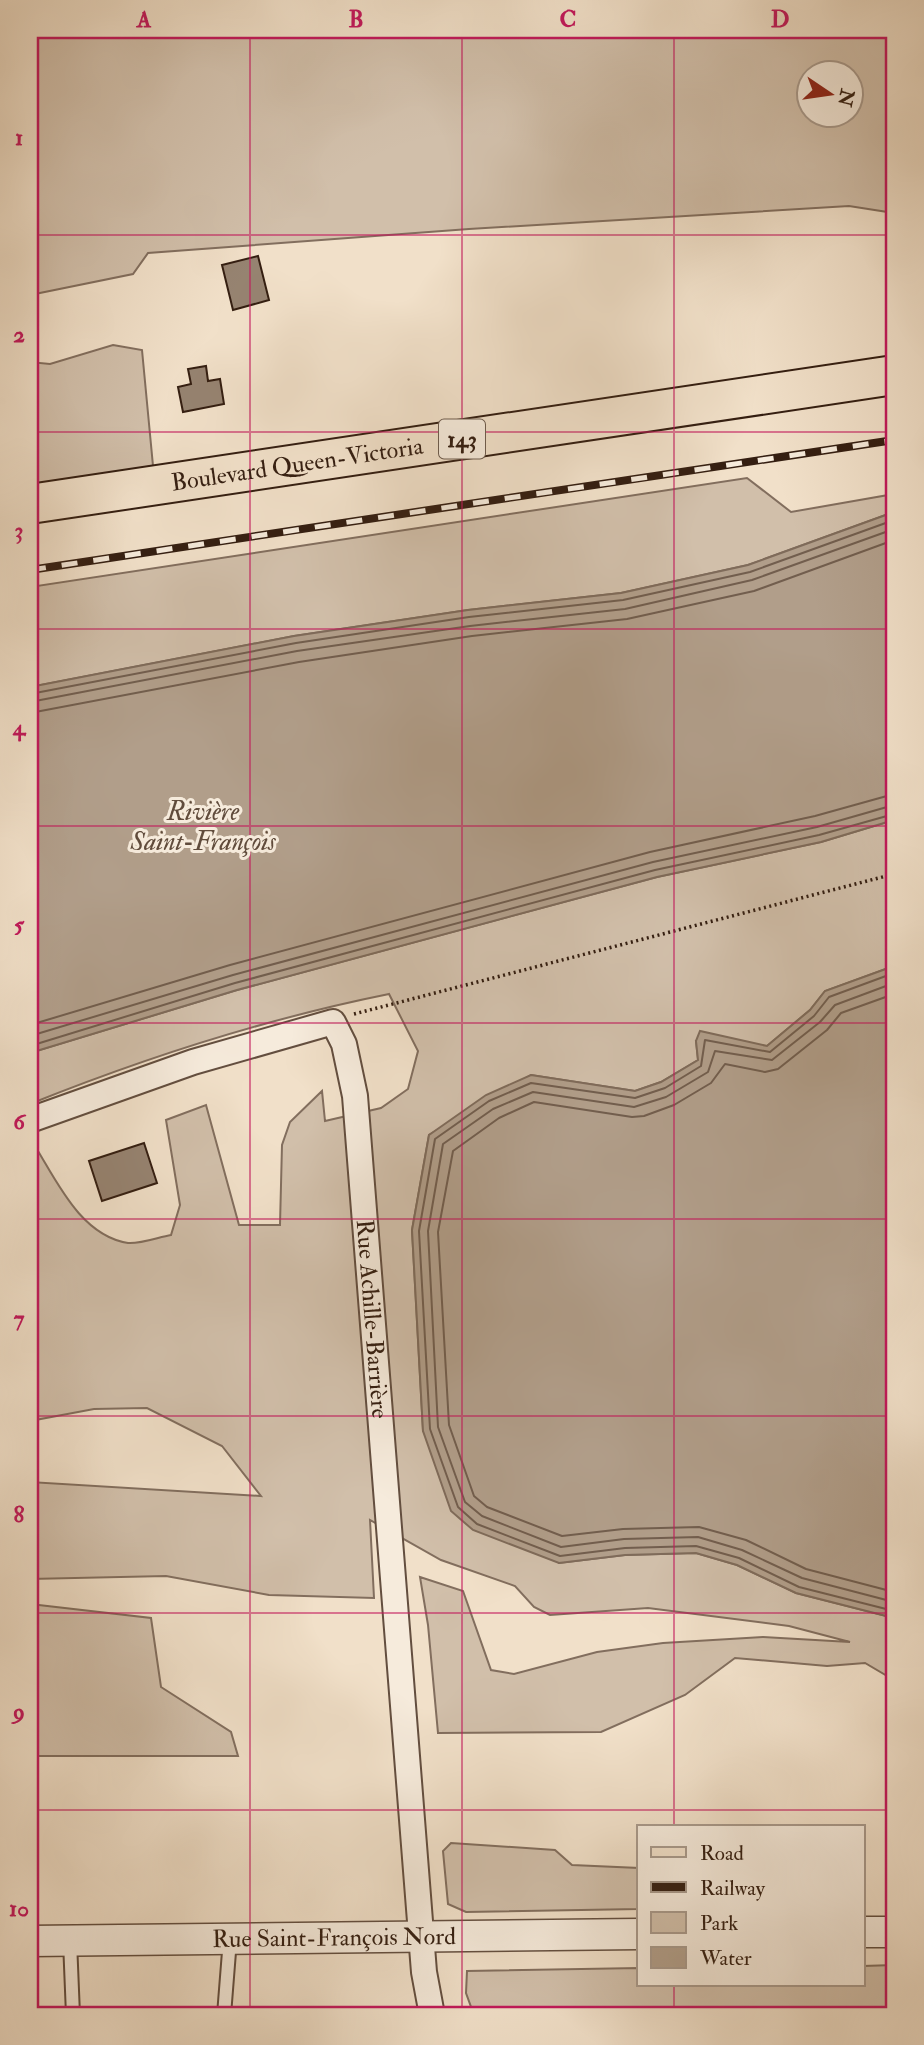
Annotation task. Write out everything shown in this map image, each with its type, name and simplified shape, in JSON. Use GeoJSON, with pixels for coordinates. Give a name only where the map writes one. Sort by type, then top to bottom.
{"type":"FeatureCollection","features":[{"type":"Feature","properties":{"kind":"main road","name":"Boulevard Queen-Victoria"},"geometry":{"type":"LineString","coordinates":[[30,504],[894,375]]}},
{"type":"Feature","properties":{"kind":"street"},"geometry":{"type":"LineString","coordinates":[[30,1120],[193,1062],[333,1023]]}},
{"type":"Feature","properties":{"kind":"street","name":"Rue Achille-Barrière"},"geometry":{"type":"LineString","coordinates":[[333,1023],[344,1044],[355,1096],[422,1936],[432,2015]]}},
{"type":"Feature","properties":{"kind":"street"},"geometry":{"type":"LineString","coordinates":[[864,1932],[894,1932]]}},
{"type":"Feature","properties":{"kind":"street","name":"Rue Saint-François Nord"},"geometry":{"type":"LineString","coordinates":[[30,1941],[637,1934]]}},
{"type":"Feature","properties":{"kind":"lane"},"geometry":{"type":"LineString","coordinates":[[224,2015],[230,1938]]}},
{"type":"Feature","properties":{"kind":"lane"},"geometry":{"type":"LineString","coordinates":[[70,1940],[73,2015]]}},
{"type":"Feature","properties":{"kind":"path"},"geometry":{"type":"LineString","coordinates":[[333,1023],[368,1009],[894,874]]}},
{"type":"Feature","properties":{"kind":"green space"},"geometry":{"type":"Polygon","coordinates":[[[30,30],[894,30],[894,213],[849,206],[469,229],[148,253],[133,274],[30,295],[30,30]]]}},
{"type":"Feature","properties":{"kind":"green space"},"geometry":{"type":"Polygon","coordinates":[[[113,345],[142,350],[153,466],[30,486],[30,362],[50,364],[113,345]]]}},
{"type":"Feature","properties":{"kind":"green space"},"geometry":{"type":"Polygon","coordinates":[[[747,478],[791,512],[894,494],[894,512],[748,565],[621,593],[468,610],[294,636],[30,687],[30,587],[747,478]]]}},
{"type":"Feature","properties":{"kind":"green space"},"geometry":{"type":"Polygon","coordinates":[[[894,820],[894,966],[825,991],[810,1010],[767,1046],[696,1041],[698,1060],[661,1082],[635,1091],[531,1075],[429,1135],[412,1230],[423,1431],[559,1563],[625,1555],[696,1553],[737,1565],[796,1593],[894,1618],[894,1680],[865,1663],[827,1666],[735,1658],[685,1695],[601,1732],[438,1733],[428,1625],[420,1577],[463,1591],[491,1670],[514,1674],[597,1652],[663,1643],[763,1637],[850,1642],[789,1626],[648,1608],[550,1615],[534,1607],[515,1586],[441,1560],[370,1520],[374,1598],[269,1595],[166,1576],[30,1579],[30,1482],[261,1496],[222,1446],[147,1408],[94,1409],[30,1421],[30,1154],[38,1151],[74,1208],[98,1231],[128,1243],[171,1235],[180,1205],[166,1120],[206,1105],[239,1225],[280,1225],[282,1145],[290,1122],[322,1091],[325,1121],[381,1108],[408,1089],[418,1051],[389,994],[252,1027],[118,1070],[30,1104],[30,1053],[237,990],[657,877],[821,842],[894,820]]]}},
{"type":"Feature","properties":{"kind":"green space"},"geometry":{"type":"Polygon","coordinates":[[[30,1604],[151,1618],[161,1687],[231,1732],[238,1756],[30,1756],[30,1604]]]}},
{"type":"Feature","properties":{"kind":"green space"},"geometry":{"type":"Polygon","coordinates":[[[451,1843],[555,1850],[572,1865],[637,1868],[637,1909],[466,1912],[448,1904],[443,1851],[451,1843]]]}},
{"type":"Feature","properties":{"kind":"green space"},"geometry":{"type":"Polygon","coordinates":[[[894,1965],[894,2015],[474,2015],[466,1993],[467,1971],[637,1968],[637,1986],[864,1986],[864,1966],[894,1965]]]}},
{"type":"Feature","properties":{"kind":"water","name":"Rivière Saint-François"},"geometry":{"type":"Polygon","coordinates":[[[894,512],[894,820],[821,842],[657,877],[237,990],[30,1053],[30,687],[294,636],[468,610],[621,593],[748,565],[894,512]]]}},
{"type":"Feature","properties":{"kind":"water"},"geometry":{"type":"Polygon","coordinates":[[[894,966],[894,1618],[796,1593],[737,1565],[696,1553],[625,1555],[559,1563],[473,1530],[451,1511],[423,1431],[412,1230],[429,1135],[486,1095],[531,1075],[635,1091],[661,1082],[698,1060],[696,1041],[700,1031],[767,1046],[810,1010],[825,991],[894,966]]]}},
{"type":"Feature","properties":{"kind":"building"},"geometry":{"type":"Polygon","coordinates":[[[258,256],[269,300],[233,310],[222,265],[258,256]]]}},
{"type":"Feature","properties":{"kind":"building"},"geometry":{"type":"Polygon","coordinates":[[[206,366],[208,381],[220,379],[224,404],[183,412],[178,387],[191,384],[188,369],[206,366]]]}},
{"type":"Feature","properties":{"kind":"building"},"geometry":{"type":"Polygon","coordinates":[[[144,1143],[157,1183],[102,1201],[89,1161],[144,1143]]]}},
{"type":"Feature","properties":{"kind":"railway"},"geometry":{"type":"LineString","coordinates":[[30,570],[894,440]]}}]}
